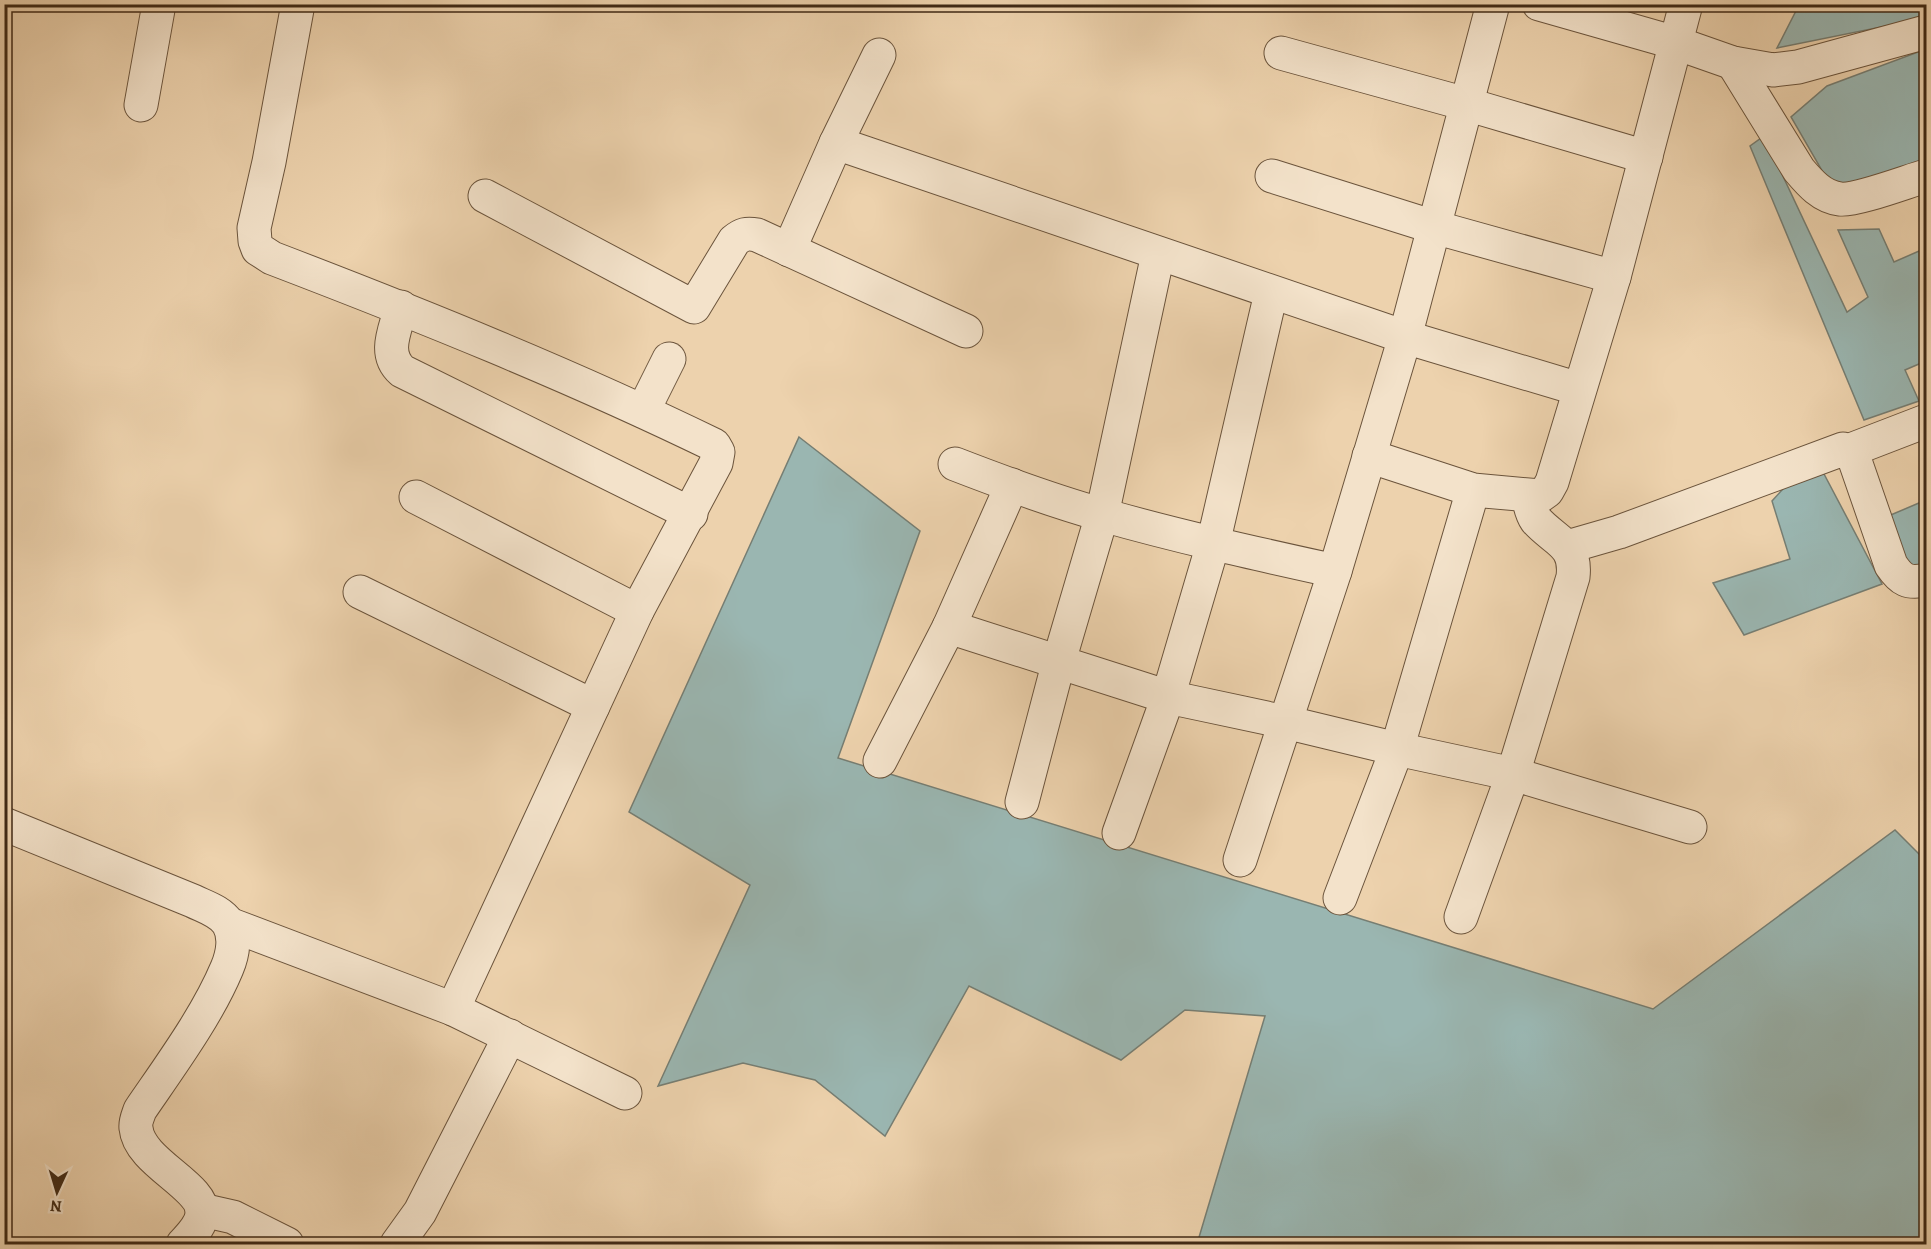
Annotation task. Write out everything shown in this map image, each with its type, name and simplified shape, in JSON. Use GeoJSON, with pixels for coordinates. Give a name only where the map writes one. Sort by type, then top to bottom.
{"type":"FeatureCollection","features":[{"type":"Feature","properties":{"kind":"street"},"geometry":{"type":"LineString","coordinates":[[141,105],[159,4]]}},
{"type":"Feature","properties":{"kind":"street"},"geometry":{"type":"LineString","coordinates":[[298,4],[269,162],[254,228],[258,249],[272,258],[401,307],[643,411],[714,445],[718,452],[716,463],[691,514],[637,611],[453,1009]]}},
{"type":"Feature","properties":{"kind":"street"},"geometry":{"type":"LineString","coordinates":[[1240,860],[1335,571],[1405,337],[1493,4]]}},
{"type":"Feature","properties":{"kind":"street"},"geometry":{"type":"LineString","coordinates":[[1539,4],[1676,43],[1733,63],[1773,70],[1798,67],[1926,32]]}},
{"type":"Feature","properties":{"kind":"street"},"geometry":{"type":"LineString","coordinates":[[1369,456],[1473,490],[1528,497],[1540,496],[1547,491],[1552,482],[1614,278],[1686,4]]}},
{"type":"Feature","properties":{"kind":"street"},"geometry":{"type":"LineString","coordinates":[[1281,53],[1646,157]]}},
{"type":"Feature","properties":{"kind":"street"},"geometry":{"type":"LineString","coordinates":[[789,249],[836,143],[879,55]]}},
{"type":"Feature","properties":{"kind":"street"},"geometry":{"type":"LineString","coordinates":[[1733,63],[1799,170],[1811,184],[1827,195],[1841,199],[1854,197],[1926,176]]}},
{"type":"Feature","properties":{"kind":"street"},"geometry":{"type":"LineString","coordinates":[[836,143],[1271,293],[1405,337],[1579,389]]}},
{"type":"Feature","properties":{"kind":"street"},"geometry":{"type":"LineString","coordinates":[[1272,176],[1434,227],[1614,278]]}},
{"type":"Feature","properties":{"kind":"street"},"geometry":{"type":"LineString","coordinates":[[485,196],[694,307],[734,241],[741,235],[757,235],[966,331]]}},
{"type":"Feature","properties":{"kind":"street"},"geometry":{"type":"LineString","coordinates":[[1022,802],[1059,660],[1102,515],[1158,254]]}},
{"type":"Feature","properties":{"kind":"street"},"geometry":{"type":"LineString","coordinates":[[1119,833],[1168,697],[1213,544],[1271,293]]}},
{"type":"Feature","properties":{"kind":"street"},"geometry":{"type":"LineString","coordinates":[[401,307],[391,356],[402,371],[691,514]]}},
{"type":"Feature","properties":{"kind":"street"},"geometry":{"type":"LineString","coordinates":[[643,411],[669,359]]}},
{"type":"Feature","properties":{"kind":"street"},"geometry":{"type":"LineString","coordinates":[[1567,547],[1619,532],[1926,421]]}},
{"type":"Feature","properties":{"kind":"street"},"geometry":{"type":"LineString","coordinates":[[1848,451],[1854,458],[1898,576],[1918,582],[1926,579]]}},
{"type":"Feature","properties":{"kind":"street"},"geometry":{"type":"LineString","coordinates":[[955,464],[1102,515],[1213,544],[1335,571]]}},
{"type":"Feature","properties":{"kind":"street"},"geometry":{"type":"LineString","coordinates":[[880,761],[949,627],[1012,485]]}},
{"type":"Feature","properties":{"kind":"street"},"geometry":{"type":"LineString","coordinates":[[1340,898],[1397,749],[1473,490]]}},
{"type":"Feature","properties":{"kind":"street"},"geometry":{"type":"LineString","coordinates":[[416,497],[637,611]]}},
{"type":"Feature","properties":{"kind":"street"},"geometry":{"type":"LineString","coordinates":[[1461,917],[1514,774],[1571,586],[1573,559],[1567,547],[1537,520],[1528,497]]}},
{"type":"Feature","properties":{"kind":"street"},"geometry":{"type":"LineString","coordinates":[[360,592],[593,706]]}},
{"type":"Feature","properties":{"kind":"street"},"geometry":{"type":"LineString","coordinates":[[949,627],[1059,660],[1168,697],[1514,774],[1690,827]]}},
{"type":"Feature","properties":{"kind":"street"},"geometry":{"type":"LineString","coordinates":[[4,824],[193,901],[220,914],[229,924],[233,934],[233,946],[228,966],[212,998],[140,1110],[135,1125],[138,1138],[146,1151],[196,1196],[202,1210],[198,1227],[183,1245]]}},
{"type":"Feature","properties":{"kind":"street"},"geometry":{"type":"LineString","coordinates":[[229,924],[453,1009],[625,1093]]}},
{"type":"Feature","properties":{"kind":"street"},"geometry":{"type":"LineString","coordinates":[[397,1245],[420,1212],[510,1036]]}},
{"type":"Feature","properties":{"kind":"street"},"geometry":{"type":"LineString","coordinates":[[202,1210],[233,1218],[287,1245]]}},
{"type":"Feature","properties":{"kind":"water"},"geometry":{"type":"Polygon","coordinates":[[[1799,5],[1926,5],[1926,18],[1777,48],[1799,5]]]}},
{"type":"Feature","properties":{"kind":"water"},"geometry":{"type":"Polygon","coordinates":[[[1926,49],[1926,167],[1832,188],[1791,117],[1827,86],[1926,49]]]}},
{"type":"Feature","properties":{"kind":"water"},"geometry":{"type":"Polygon","coordinates":[[[1764,136],[1847,312],[1868,297],[1838,230],[1879,229],[1894,262],[1926,248],[1926,361],[1905,370],[1919,401],[1864,420],[1750,146],[1764,136]]]}},
{"type":"Feature","properties":{"kind":"water"},"geometry":{"type":"Polygon","coordinates":[[[799,437],[920,531],[838,758],[1653,1009],[1895,830],[1926,861],[1926,1237],[1915,1244],[1197,1244],[1265,1016],[1185,1010],[1121,1060],[969,986],[885,1136],[815,1080],[743,1063],[658,1086],[750,885],[629,812],[799,437]]]}},
{"type":"Feature","properties":{"kind":"water"},"geometry":{"type":"Polygon","coordinates":[[[1814,455],[1882,584],[1744,635],[1713,583],[1790,559],[1772,501],[1814,455]]]}},
{"type":"Feature","properties":{"kind":"water"},"geometry":{"type":"Polygon","coordinates":[[[1926,500],[1926,582],[1917,588],[1886,517],[1926,500]]]}}]}
